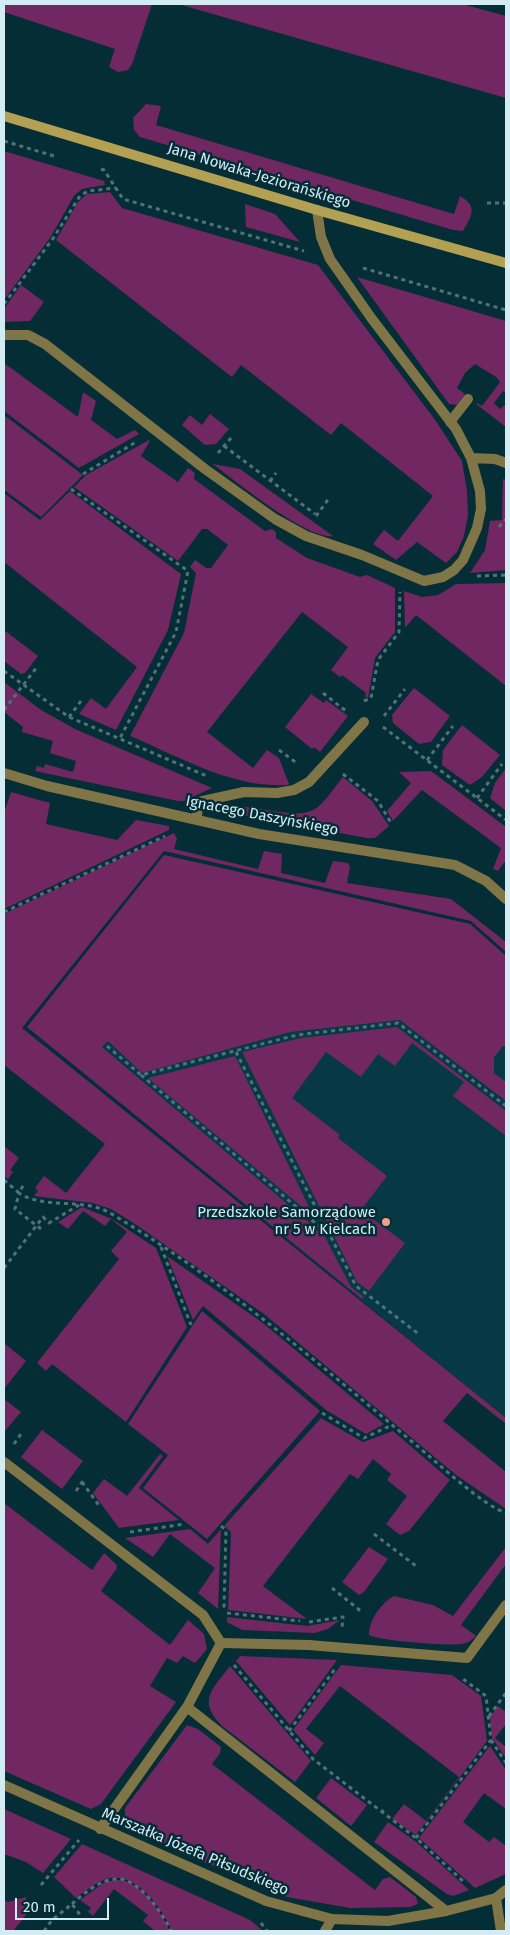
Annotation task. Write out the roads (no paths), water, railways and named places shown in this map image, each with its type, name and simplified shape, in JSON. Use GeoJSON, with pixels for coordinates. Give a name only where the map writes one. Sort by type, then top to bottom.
{"type":"FeatureCollection","features":[{"type":"Feature","properties":{"kind":"street","name":"Jana Nowaka-Jeziorańskiego"},"geometry":{"type":"LineString","coordinates":[[4,116],[317,210],[506,263]]}},
{"type":"Feature","properties":{"kind":"street"},"geometry":{"type":"LineString","coordinates":[[4,335],[28,335],[45,344],[205,468],[275,519],[306,536],[402,572],[430,581],[443,577],[454,570],[463,560],[477,528],[481,508],[480,491],[470,458],[450,422],[372,319],[330,259],[321,237],[317,210]]}},
{"type":"Feature","properties":{"kind":"street"},"geometry":{"type":"LineString","coordinates":[[450,422],[468,399]]}},
{"type":"Feature","properties":{"kind":"street"},"geometry":{"type":"LineString","coordinates":[[470,458],[495,459],[506,463]]}},
{"type":"Feature","properties":{"kind":"street"},"geometry":{"type":"LineString","coordinates":[[197,819],[198,802],[244,792],[277,793],[294,790],[309,782],[364,722]]}},
{"type":"Feature","properties":{"kind":"street","name":"Ignacego Daszyńskiego"},"geometry":{"type":"LineString","coordinates":[[4,773],[47,786],[259,834],[455,864],[486,881],[506,899]]}},
{"type":"Feature","properties":{"kind":"street"},"geometry":{"type":"LineString","coordinates":[[4,1462],[203,1615],[221,1643]]}},
{"type":"Feature","properties":{"kind":"street"},"geometry":{"type":"LineString","coordinates":[[221,1643],[349,1649],[467,1658],[506,1605]]}},
{"type":"Feature","properties":{"kind":"street"},"geometry":{"type":"LineString","coordinates":[[100,1829],[187,1707],[221,1643]]}},
{"type":"Feature","properties":{"kind":"street"},"geometry":{"type":"LineString","coordinates":[[187,1707],[446,1911]]}},
{"type":"Feature","properties":{"kind":"street","name":"Marszałka Józefa Piłsudskiego"},"geometry":{"type":"LineString","coordinates":[[4,1785],[266,1901],[332,1919],[388,1921],[446,1911],[496,1898]]}},
{"type":"Feature","properties":{"kind":"street"},"geometry":{"type":"LineString","coordinates":[[500,1931],[496,1898],[506,1890]]}},
{"type":"Feature","properties":{"kind":"street"},"geometry":{"type":"LineString","coordinates":[[325,1931],[332,1919]]}},
{"type":"Feature","properties":{"kind":"place","name":"Przedszkole Samorządowe nr 5 w Kielcach"},"geometry":{"type":"Point","coordinates":[386,1222]}}]}
